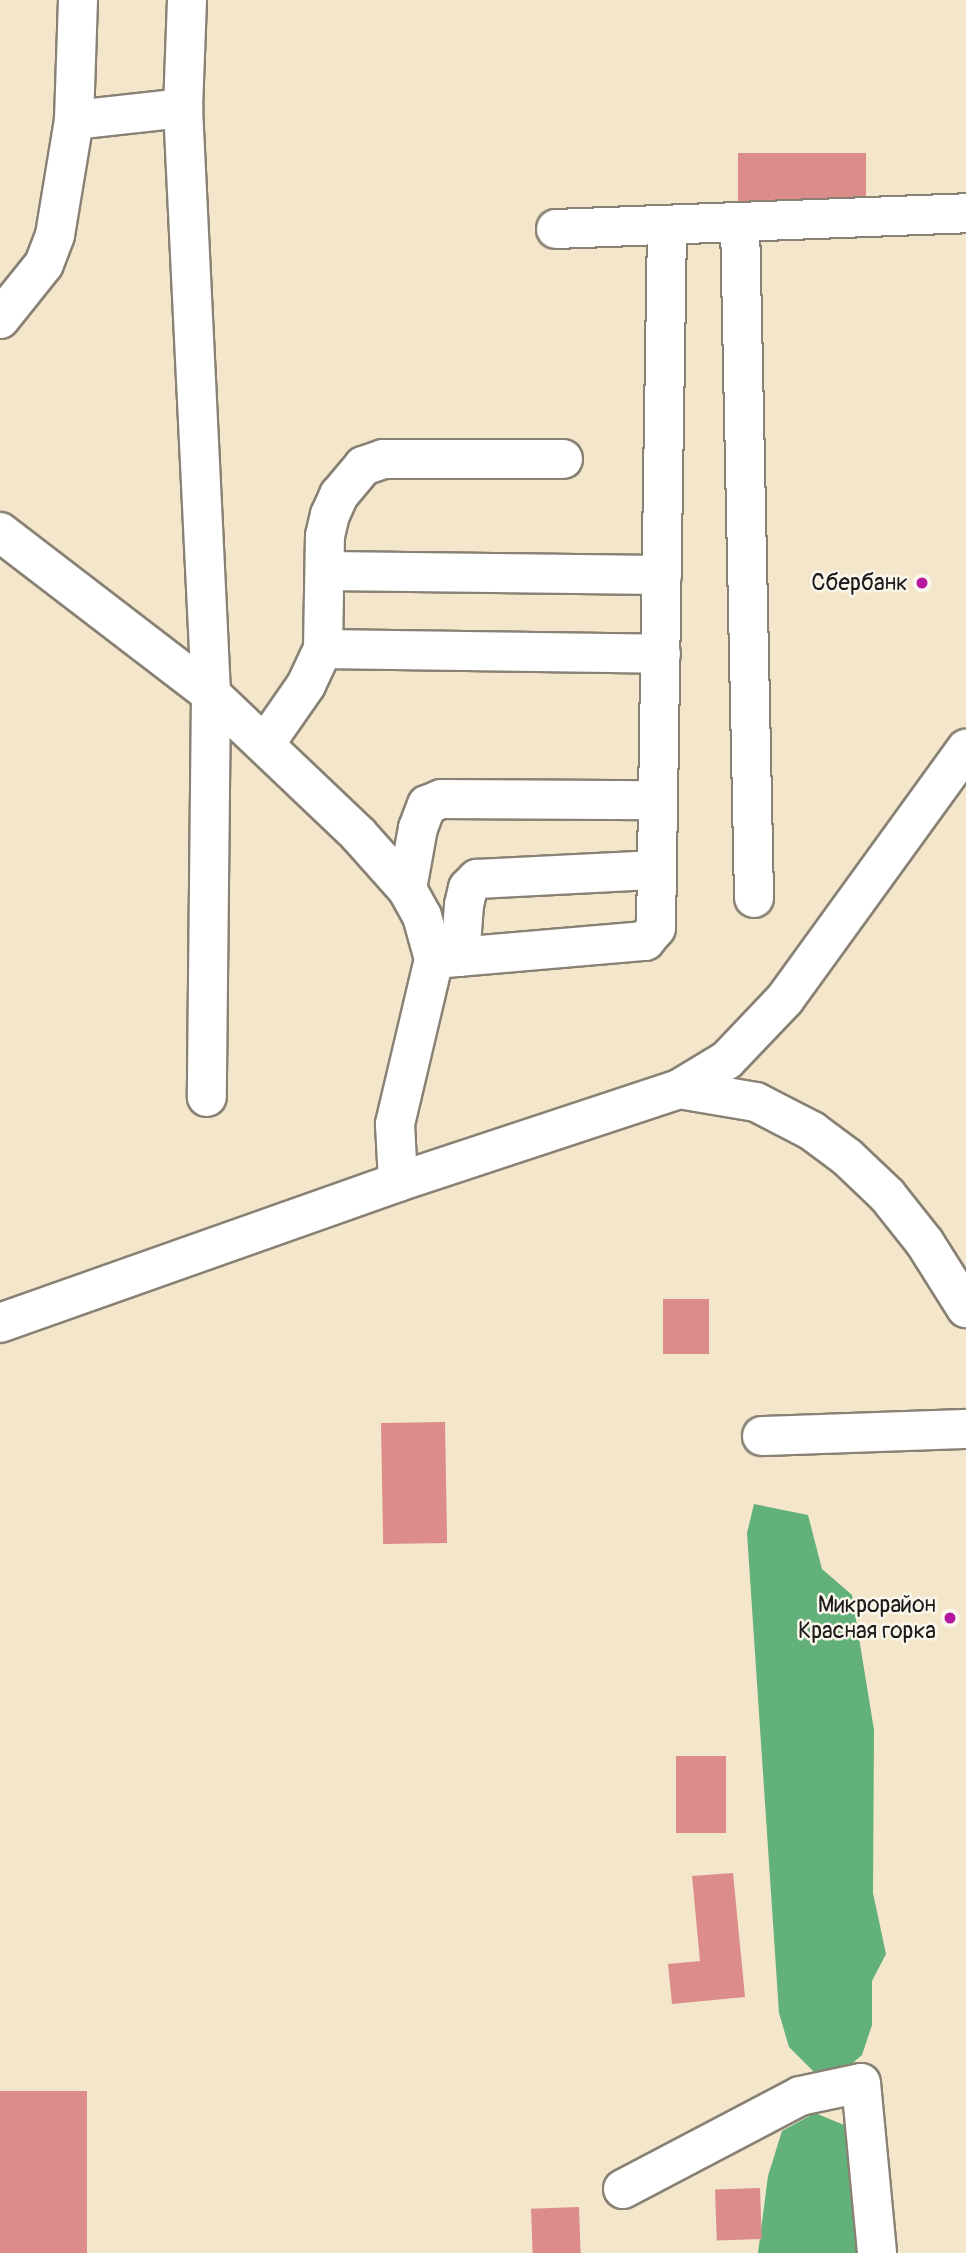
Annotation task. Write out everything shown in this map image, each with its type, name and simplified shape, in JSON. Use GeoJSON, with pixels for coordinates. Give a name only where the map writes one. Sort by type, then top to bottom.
{"type":"FeatureCollection","features":[{"type":"Feature","properties":{"kind":"street"},"geometry":{"type":"LineString","coordinates":[[0,318],[44,264],[55,235],[74,120],[78,0]]}},
{"type":"Feature","properties":{"kind":"street"},"geometry":{"type":"LineString","coordinates":[[187,0],[183,108],[211,694],[207,1097]]}},
{"type":"Feature","properties":{"kind":"street"},"geometry":{"type":"LineString","coordinates":[[74,120],[183,108]]}},
{"type":"Feature","properties":{"kind":"street"},"geometry":{"type":"LineString","coordinates":[[556,229],[966,214]]}},
{"type":"Feature","properties":{"kind":"street"},"geometry":{"type":"LineString","coordinates":[[740,223],[754,898]]}},
{"type":"Feature","properties":{"kind":"street"},"geometry":{"type":"LineString","coordinates":[[447,958],[645,941],[656,928],[667,225]]}},
{"type":"Feature","properties":{"kind":"street"},"geometry":{"type":"LineString","coordinates":[[265,744],[306,685],[323,649],[324,571],[330,514],[339,495],[363,466],[383,458],[562,459]]}},
{"type":"Feature","properties":{"kind":"street"},"geometry":{"type":"LineString","coordinates":[[0,532],[211,694],[265,744],[359,834],[407,889],[447,958]]}},
{"type":"Feature","properties":{"kind":"street"},"geometry":{"type":"LineString","coordinates":[[324,571],[662,575]]}},
{"type":"Feature","properties":{"kind":"street"},"geometry":{"type":"LineString","coordinates":[[323,649],[660,654]]}},
{"type":"Feature","properties":{"kind":"street"},"geometry":{"type":"LineString","coordinates":[[0,1323],[398,1182],[679,1089],[727,1060],[785,999],[966,749]]}},
{"type":"Feature","properties":{"kind":"street"},"geometry":{"type":"LineString","coordinates":[[407,889],[418,828],[427,805],[441,799],[658,800]]}},
{"type":"Feature","properties":{"kind":"street"},"geometry":{"type":"LineString","coordinates":[[398,1182],[395,1124],[468,888],[477,879],[657,870]]}},
{"type":"Feature","properties":{"kind":"street"},"geometry":{"type":"LineString","coordinates":[[679,1089],[756,1102],[812,1131],[847,1157],[887,1195],[925,1243],[966,1308]]}},
{"type":"Feature","properties":{"kind":"street"},"geometry":{"type":"LineString","coordinates":[[762,1436],[966,1429]]}},
{"type":"Feature","properties":{"kind":"street"},"geometry":{"type":"LineString","coordinates":[[622,2189],[800,2096],[861,2083],[877,2253]]}},
{"type":"Feature","properties":{"kind":"green space"},"geometry":{"type":"Polygon","coordinates":[[[754,1504],[808,1515],[822,1569],[852,1595],[874,1730],[873,1893],[886,1954],[872,1981],[872,2025],[862,2055],[841,2073],[815,2073],[789,2047],[779,2013],[747,1533],[754,1504]]]}},
{"type":"Feature","properties":{"kind":"green space"},"geometry":{"type":"Polygon","coordinates":[[[815,2113],[844,2125],[858,2253],[758,2253],[768,2176],[782,2131],[815,2113]]]}},
{"type":"Feature","properties":{"kind":"building"},"geometry":{"type":"Polygon","coordinates":[[[738,153],[866,153],[866,201],[738,201],[738,153]]]}},
{"type":"Feature","properties":{"kind":"building"},"geometry":{"type":"Polygon","coordinates":[[[663,1299],[709,1299],[709,1354],[663,1354],[663,1299]]]}},
{"type":"Feature","properties":{"kind":"building"},"geometry":{"type":"Polygon","coordinates":[[[445,1422],[447,1543],[383,1544],[381,1423],[445,1422]]]}},
{"type":"Feature","properties":{"kind":"building"},"geometry":{"type":"Polygon","coordinates":[[[676,1756],[726,1756],[726,1833],[676,1833],[676,1756]]]}},
{"type":"Feature","properties":{"kind":"building"},"geometry":{"type":"Polygon","coordinates":[[[733,1873],[745,1997],[672,2004],[668,1964],[700,1961],[692,1876],[733,1873]]]}},
{"type":"Feature","properties":{"kind":"building"},"geometry":{"type":"Polygon","coordinates":[[[0,2091],[87,2091],[87,2253],[0,2253],[0,2091]]]}},
{"type":"Feature","properties":{"kind":"building"},"geometry":{"type":"Polygon","coordinates":[[[760,2188],[762,2239],[717,2241],[715,2190],[760,2188]]]}},
{"type":"Feature","properties":{"kind":"building"},"geometry":{"type":"Polygon","coordinates":[[[579,2207],[581,2253],[533,2253],[531,2209],[579,2207]]]}},
{"type":"Feature","properties":{"kind":"place","name":"Сбербанк"},"geometry":{"type":"Point","coordinates":[922,583]}},
{"type":"Feature","properties":{"kind":"place","name":"Микрорайон Красная горка"},"geometry":{"type":"Point","coordinates":[950,1618]}}]}
